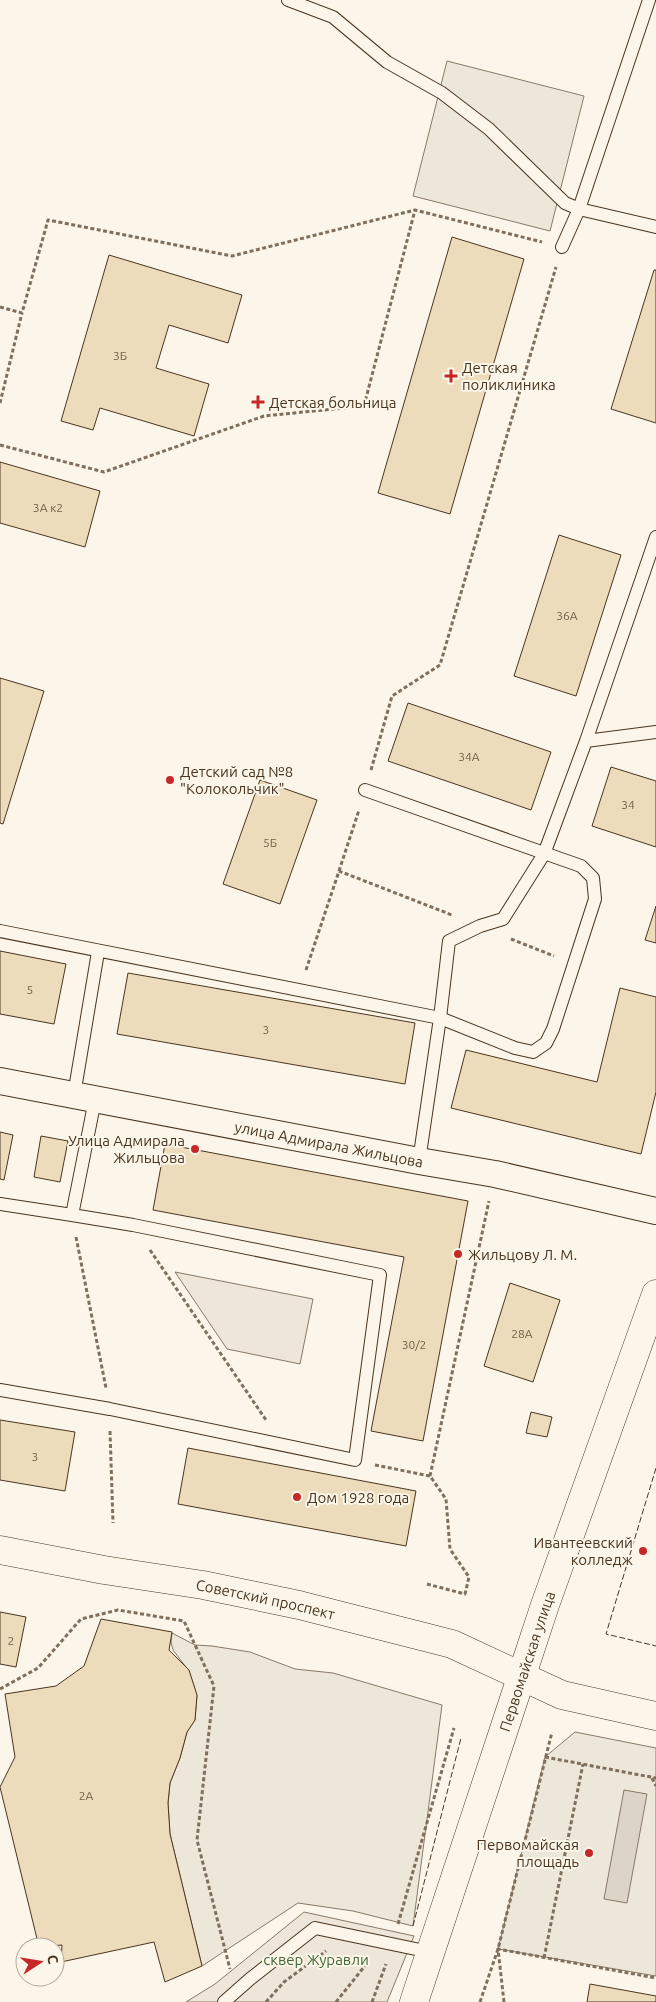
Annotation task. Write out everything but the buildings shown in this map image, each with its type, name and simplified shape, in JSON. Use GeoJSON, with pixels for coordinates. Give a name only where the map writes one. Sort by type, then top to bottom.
{"type":"FeatureCollection","features":[{"type":"Feature","properties":{"kind":"main road","name":"Первомайская улица"},"geometry":{"type":"LineString","coordinates":[[414,2002],[522,1676],[656,1294]]}},
{"type":"Feature","properties":{"kind":"main road","name":"Советский проспект"},"geometry":{"type":"LineString","coordinates":[[0,1550],[104,1570],[203,1585],[298,1605],[452,1644],[562,1695],[656,1716]]}},
{"type":"Feature","properties":{"kind":"street","name":"улица Адмирала Жильцова"},"geometry":{"type":"LineString","coordinates":[[0,1081],[495,1174],[656,1211]]}},
{"type":"Feature","properties":{"kind":"lane"},"geometry":{"type":"LineString","coordinates":[[288,0],[333,17],[387,62],[442,93],[489,129],[565,203],[579,209],[656,227]]}},
{"type":"Feature","properties":{"kind":"lane"},"geometry":{"type":"LineString","coordinates":[[562,247],[579,209],[649,0]]}},
{"type":"Feature","properties":{"kind":"lane"},"geometry":{"type":"LineString","coordinates":[[419,1161],[449,941],[480,926],[503,919],[544,854],[586,741],[656,537]]}},
{"type":"Feature","properties":{"kind":"lane"},"geometry":{"type":"LineString","coordinates":[[586,741],[656,732]]}},
{"type":"Feature","properties":{"kind":"lane"},"geometry":{"type":"LineString","coordinates":[[0,932],[440,1018],[515,1048],[533,1052],[546,1043],[553,1029],[595,899],[593,878],[581,866],[365,790]]}},
{"type":"Feature","properties":{"kind":"lane"},"geometry":{"type":"LineString","coordinates":[[72,1215],[98,952]]}},
{"type":"Feature","properties":{"kind":"lane"},"geometry":{"type":"LineString","coordinates":[[0,1204],[133,1225],[380,1275],[355,1460],[110,1409],[0,1390]]}},
{"type":"Feature","properties":{"kind":"lane"},"geometry":{"type":"LineString","coordinates":[[224,2002],[314,1928],[430,1952]]}},
{"type":"Feature","properties":{"kind":"path"},"geometry":{"type":"LineString","coordinates":[[0,444],[104,472],[264,416],[364,406],[415,210]]}},
{"type":"Feature","properties":{"kind":"path"},"geometry":{"type":"LineString","coordinates":[[0,403],[22,313],[48,220],[232,256],[415,210],[562,247],[440,665],[392,696],[365,790],[303,978]]}},
{"type":"Feature","properties":{"kind":"path"},"geometry":{"type":"LineString","coordinates":[[0,307],[22,313]]}},
{"type":"Feature","properties":{"kind":"path"},"geometry":{"type":"LineString","coordinates":[[339,871],[573,964]]}},
{"type":"Feature","properties":{"kind":"path"},"geometry":{"type":"LineString","coordinates":[[430,1476],[495,1174]]}},
{"type":"Feature","properties":{"kind":"path"},"geometry":{"type":"LineString","coordinates":[[72,1215],[110,1409],[112,1523]]}},
{"type":"Feature","properties":{"kind":"path"},"geometry":{"type":"LineString","coordinates":[[133,1225],[283,1444]]}},
{"type":"Feature","properties":{"kind":"path"},"geometry":{"type":"LineString","coordinates":[[355,1460],[430,1476],[446,1499],[450,1549],[470,1577],[465,1594],[427,1584]]}},
{"type":"Feature","properties":{"kind":"path"},"geometry":{"type":"LineString","coordinates":[[0,1689],[38,1668],[81,1619],[118,1610],[184,1621],[214,1686],[197,1840],[232,1974]]}},
{"type":"Feature","properties":{"kind":"path"},"geometry":{"type":"LineString","coordinates":[[372,2002],[392,1944],[454,1728]]}},
{"type":"Feature","properties":{"kind":"path"},"geometry":{"type":"LineString","coordinates":[[480,2002],[498,1950],[552,1732]]}},
{"type":"Feature","properties":{"kind":"path"},"geometry":{"type":"LineString","coordinates":[[545,1757],[654,1778],[656,1786]]}},
{"type":"Feature","properties":{"kind":"path"},"geometry":{"type":"LineString","coordinates":[[544,1958],[583,1764]]}},
{"type":"Feature","properties":{"kind":"path"},"geometry":{"type":"LineString","coordinates":[[266,2002],[284,1982],[328,1950]]}},
{"type":"Feature","properties":{"kind":"path"},"geometry":{"type":"LineString","coordinates":[[498,1950],[656,1978]]}},
{"type":"Feature","properties":{"kind":"path"},"geometry":{"type":"LineString","coordinates":[[498,1950],[504,2002]]}},
{"type":"Feature","properties":{"kind":"path"},"geometry":{"type":"LineString","coordinates":[[336,2002],[369,1960]]}},
{"type":"Feature","properties":{"kind":"green space"},"geometry":{"type":"Polygon","coordinates":[[[175,1272],[313,1299],[300,1364],[227,1349],[175,1272]]]}},
{"type":"Feature","properties":{"kind":"green space","name":"сквер Журавли"},"geometry":{"type":"Polygon","coordinates":[[[304,1912],[414,1936],[387,2002],[186,2002],[215,1984],[304,1912]]]}},
{"type":"Feature","properties":{"kind":"shaded area"},"geometry":{"type":"Polygon","coordinates":[[[447,61],[584,96],[550,231],[413,196],[447,61]]]}},
{"type":"Feature","properties":{"kind":"shaded area"},"geometry":{"type":"Polygon","coordinates":[[[172,1633],[195,1645],[250,1652],[295,1669],[333,1673],[442,1705],[413,1926],[353,1911],[298,1903],[202,1966],[170,1834],[168,1803],[170,1783],[180,1758],[187,1732],[195,1720],[197,1696],[189,1671],[173,1650],[171,1642],[172,1633]]]}},
{"type":"Feature","properties":{"kind":"shaded area","name":"Первомайская площадь"},"geometry":{"type":"Polygon","coordinates":[[[575,1732],[656,1748],[656,1976],[498,1949],[545,1757],[575,1732]]]}},
{"type":"Feature","properties":{"kind":"shaded area"},"geometry":{"type":"Polygon","coordinates":[[[624,1790],[647,1794],[627,1903],[604,1899],[624,1790]]]}},
{"type":"Feature","properties":{"kind":"fence"},"geometry":{"type":"LineString","coordinates":[[656,1468],[606,1634],[656,1646]]}},
{"type":"Feature","properties":{"kind":"fence"},"geometry":{"type":"LineString","coordinates":[[413,1926],[461,1738]]}},
{"type":"Feature","properties":{"kind":"place","name":"Детская поликлиника"},"geometry":{"type":"Point","coordinates":[451,376]}},
{"type":"Feature","properties":{"kind":"place","name":"Детская больница"},"geometry":{"type":"Point","coordinates":[258,402]}},
{"type":"Feature","properties":{"kind":"place","name":"Детский сад №8 \"Колокольчик\""},"geometry":{"type":"Point","coordinates":[170,780]}},
{"type":"Feature","properties":{"kind":"place","name":"Улица Адмирала Жильцова"},"geometry":{"type":"Point","coordinates":[195,1149]}},
{"type":"Feature","properties":{"kind":"place","name":"Жильцову Л. М."},"geometry":{"type":"Point","coordinates":[458,1254]}},
{"type":"Feature","properties":{"kind":"place","name":"Дом 1928 года"},"geometry":{"type":"Point","coordinates":[297,1497]}},
{"type":"Feature","properties":{"kind":"place","name":"Ивантеевский колледж"},"geometry":{"type":"Point","coordinates":[643,1551]}},
{"type":"Feature","properties":{"kind":"place","name":"Первомайская площадь"},"geometry":{"type":"Point","coordinates":[589,1853]}}]}
